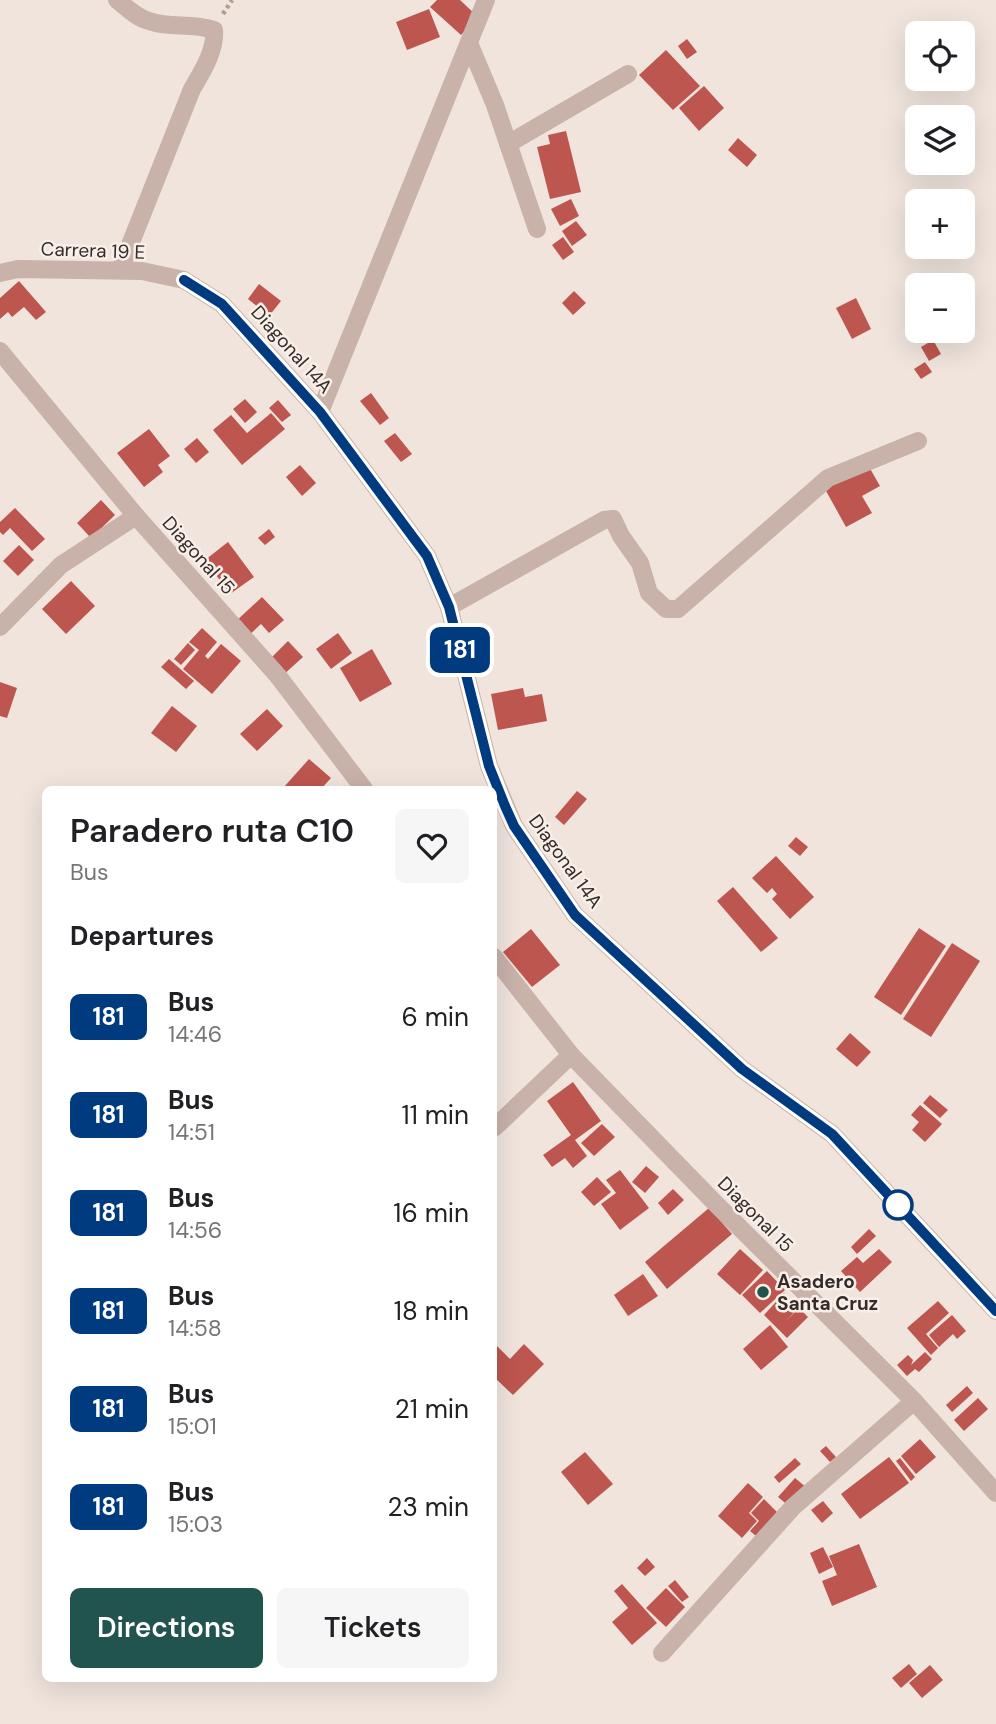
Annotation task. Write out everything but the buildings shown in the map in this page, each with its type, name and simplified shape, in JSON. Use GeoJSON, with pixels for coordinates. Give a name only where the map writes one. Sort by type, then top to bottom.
{"type":"FeatureCollection","features":[{"type":"Feature","properties":{"kind":"street"},"geometry":{"type":"LineString","coordinates":[[117,0],[146,21],[166,25],[196,24],[214,30],[215,39],[192,89],[120,270]]}},
{"type":"Feature","properties":{"kind":"street"},"geometry":{"type":"LineString","coordinates":[[320,412],[486,0]]}},
{"type":"Feature","properties":{"kind":"street"},"geometry":{"type":"LineString","coordinates":[[469,43],[495,105],[537,229]]}},
{"type":"Feature","properties":{"kind":"street"},"geometry":{"type":"LineString","coordinates":[[508,144],[628,74]]}},
{"type":"Feature","properties":{"kind":"street","name":"Carrera 19 E"},"geometry":{"type":"LineString","coordinates":[[0,273],[18,270],[120,270],[142,271],[184,280]]}},
{"type":"Feature","properties":{"kind":"street","name":"Diagonal 14A"},"geometry":{"type":"LineString","coordinates":[[184,280],[222,304],[320,412],[427,556],[449,607],[494,778],[514,826],[575,915],[742,1069],[832,1134],[996,1311]]}},
{"type":"Feature","properties":{"kind":"street","name":"Diagonal 15"},"geometry":{"type":"LineString","coordinates":[[0,351],[136,516],[278,676],[362,786]]}},
{"type":"Feature","properties":{"kind":"street"},"geometry":{"type":"LineString","coordinates":[[449,607],[604,520],[613,519],[640,564],[649,593],[666,609],[678,609],[828,478],[918,441]]}},
{"type":"Feature","properties":{"kind":"street"},"geometry":{"type":"LineString","coordinates":[[0,627],[61,565],[136,516]]}},
{"type":"Feature","properties":{"kind":"street","name":"Diagonal 15"},"geometry":{"type":"LineString","coordinates":[[497,961],[571,1055],[914,1401],[995,1487]]}},
{"type":"Feature","properties":{"kind":"street"},"geometry":{"type":"LineString","coordinates":[[497,1125],[571,1055]]}},
{"type":"Feature","properties":{"kind":"street"},"geometry":{"type":"LineString","coordinates":[[662,1653],[793,1507],[914,1401]]}},
{"type":"Feature","properties":{"kind":"bus line","name":"181"},"geometry":{"type":"LineString","coordinates":[[184,280],[222,304],[320,412],[427,556],[449,607],[489,766],[505,806],[514,826],[575,915],[742,1069],[832,1134],[996,1311]]}},
{"type":"Feature","properties":{"kind":"place","name":"Asadero Santa Cruz"},"geometry":{"type":"Point","coordinates":[763,1292]}}]}
